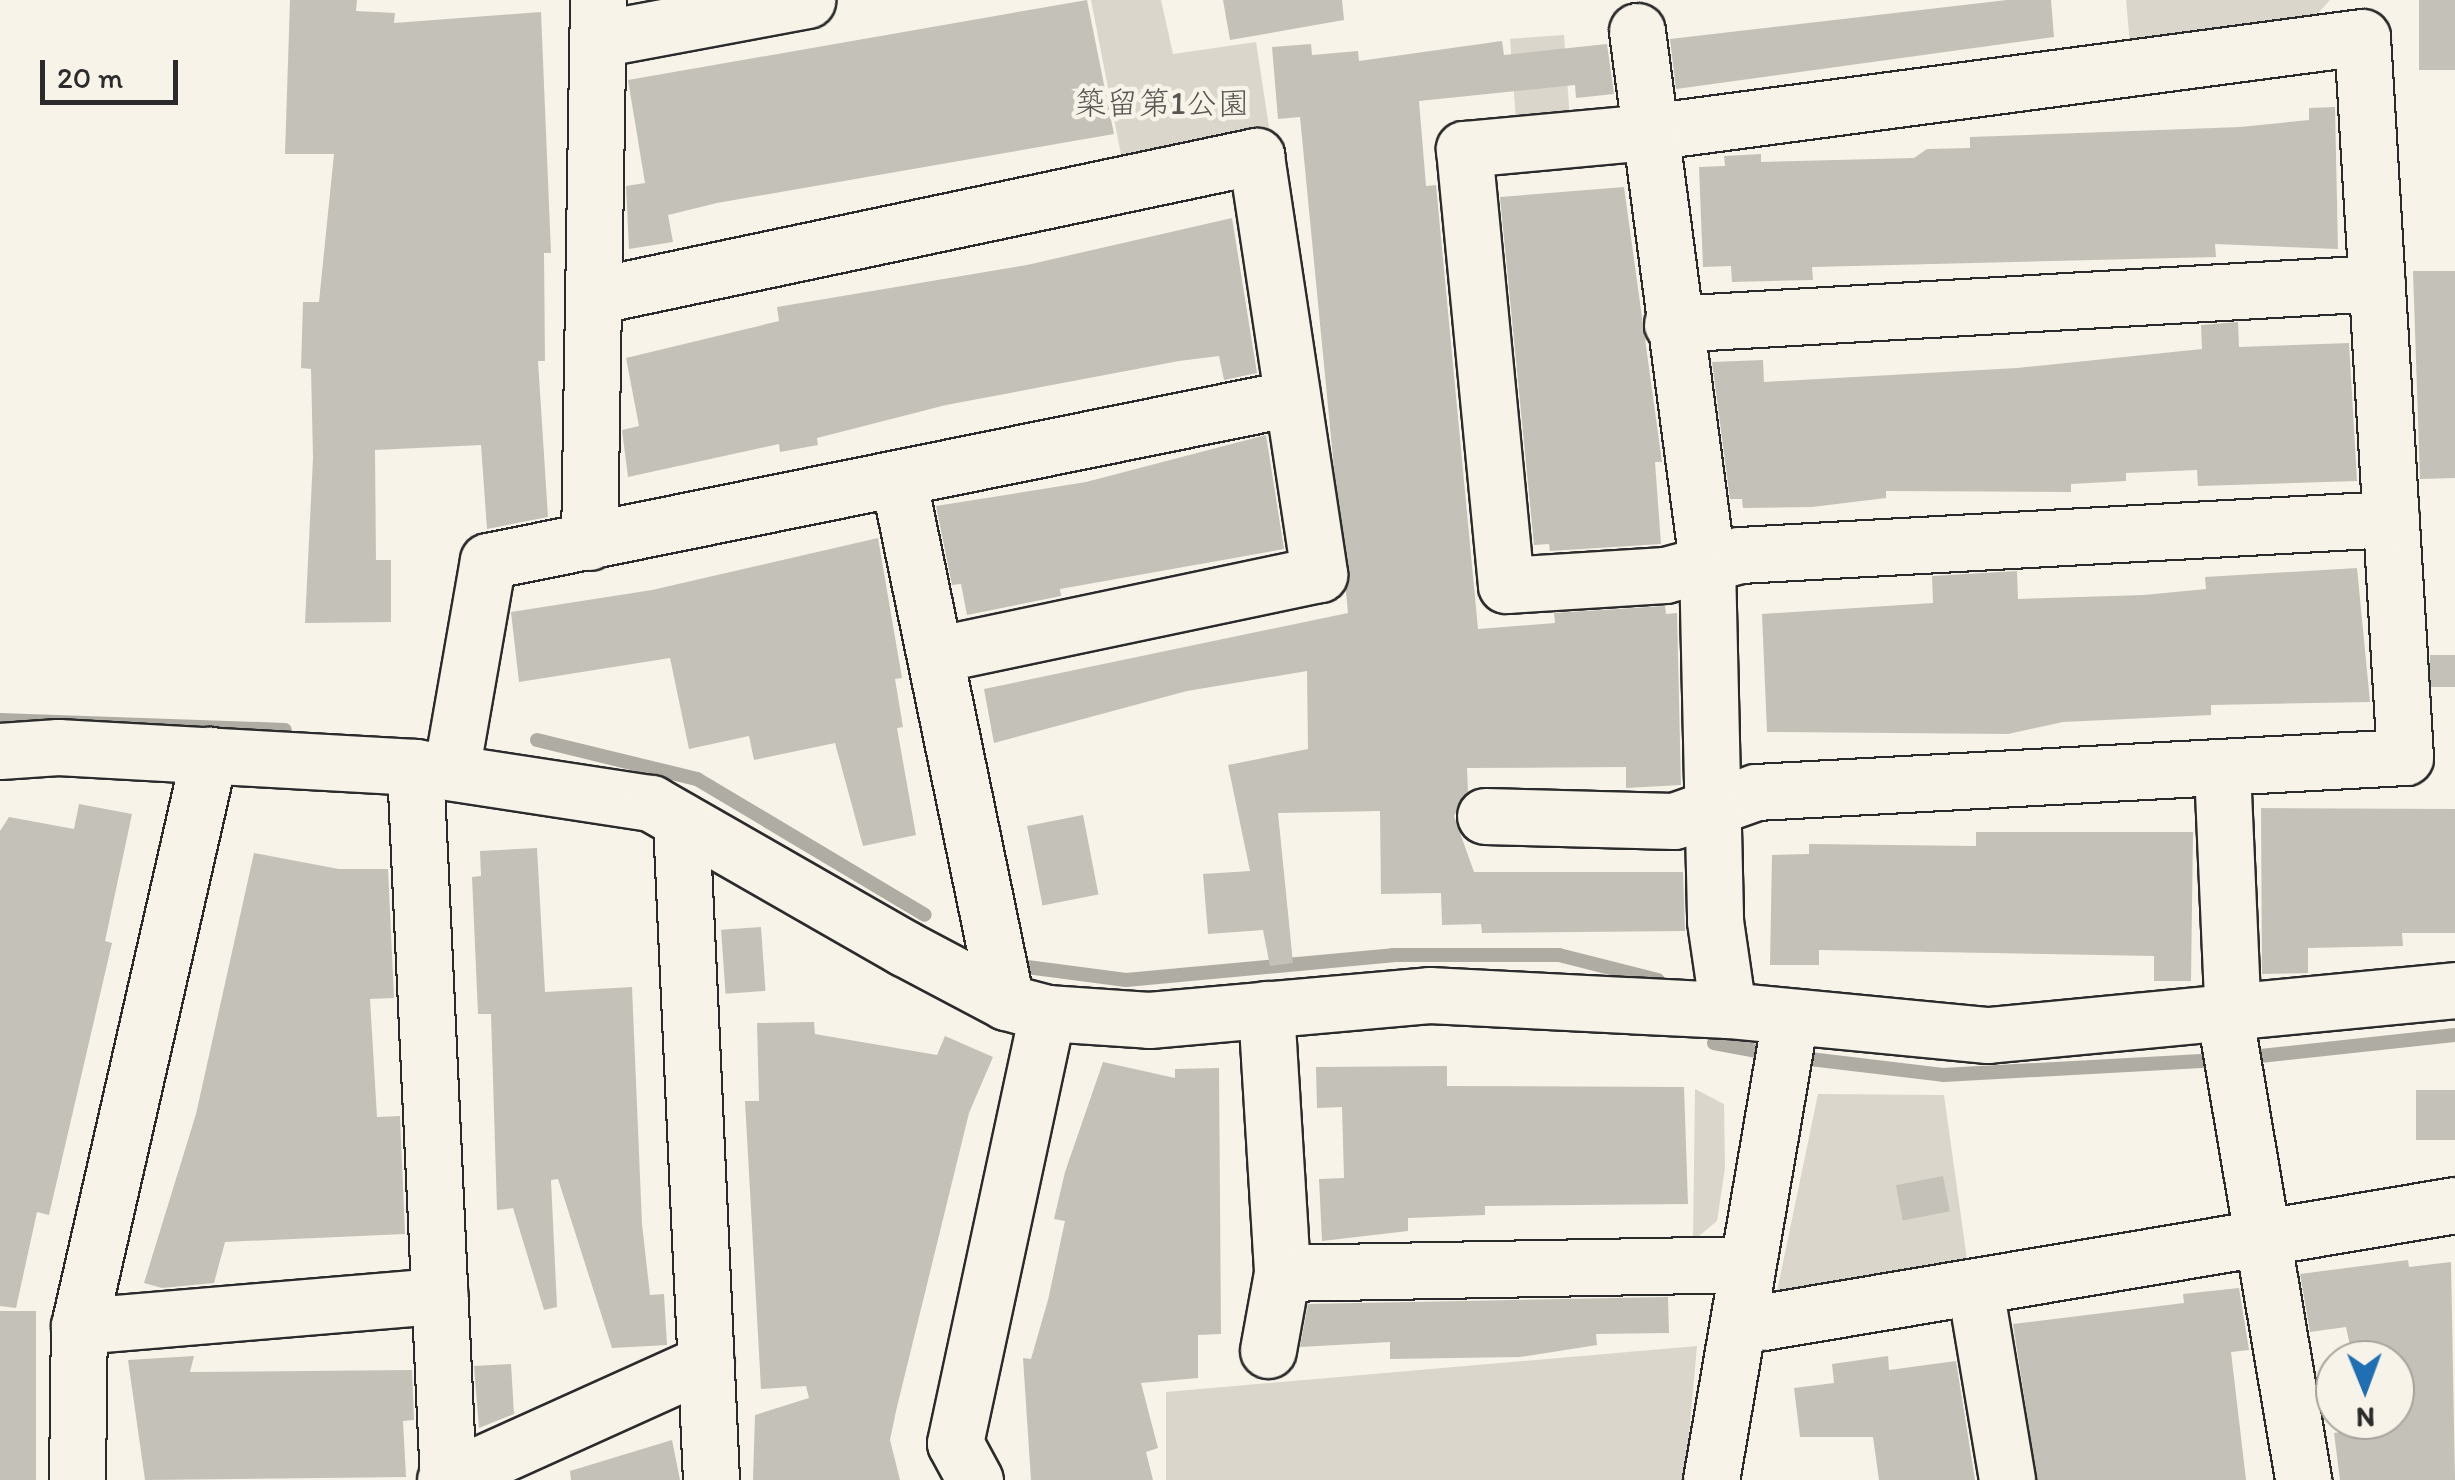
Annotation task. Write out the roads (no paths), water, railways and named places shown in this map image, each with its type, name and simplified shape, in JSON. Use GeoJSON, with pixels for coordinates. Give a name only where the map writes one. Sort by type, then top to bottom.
{"type":"FeatureCollection","features":[{"type":"Feature","properties":{"kind":"street"},"geometry":{"type":"LineString","coordinates":[[589,542],[599,295],[598,20],[808,0]]}},
{"type":"Feature","properties":{"kind":"street"},"geometry":{"type":"LineString","coordinates":[[1636,31],[1672,324],[1708,563],[1717,808],[1715,921],[1728,1010]]}},
{"type":"Feature","properties":{"kind":"street"},"geometry":{"type":"LineString","coordinates":[[1485,816],[1674,821],[1756,792],[2405,757],[2391,519],[2377,283],[2362,37],[1649,132],[1464,150],[1506,585],[1665,574],[1740,555],[2391,519]]}},
{"type":"Feature","properties":{"kind":"street"},"geometry":{"type":"LineString","coordinates":[[599,295],[1256,156],[1319,574],[938,654]]}},
{"type":"Feature","properties":{"kind":"street"},"geometry":{"type":"LineString","coordinates":[[1672,324],[2377,283]]}},
{"type":"Feature","properties":{"kind":"street"},"geometry":{"type":"LineString","coordinates":[[706,1362],[446,1479],[433,770],[488,561],[1291,398]]}},
{"type":"Feature","properties":{"kind":"street"},"geometry":{"type":"LineString","coordinates":[[898,478],[1026,1007],[955,1443],[975,1480]]}},
{"type":"Feature","properties":{"kind":"street"},"geometry":{"type":"LineString","coordinates":[[0,751],[209,756],[433,770],[651,803],[1026,1007],[1149,1020],[1429,995],[1728,1010],[1784,1045],[1988,1035],[2230,1039],[2455,990]]}},
{"type":"Feature","properties":{"kind":"street"},"geometry":{"type":"LineString","coordinates":[[76,1480],[79,1326],[209,756]]}},
{"type":"Feature","properties":{"kind":"street"},"geometry":{"type":"LineString","coordinates":[[2222,769],[2230,1039],[2304,1480]]}},
{"type":"Feature","properties":{"kind":"street"},"geometry":{"type":"LineString","coordinates":[[681,821],[711,1480]]}},
{"type":"Feature","properties":{"kind":"street"},"geometry":{"type":"LineString","coordinates":[[1266,1010],[1282,1273],[1268,1350]]}},
{"type":"Feature","properties":{"kind":"street"},"geometry":{"type":"LineString","coordinates":[[1711,1480],[1743,1264],[1784,1045]]}},
{"type":"Feature","properties":{"kind":"street"},"geometry":{"type":"LineString","coordinates":[[1762,1322],[2455,1205]]}},
{"type":"Feature","properties":{"kind":"street"},"geometry":{"type":"LineString","coordinates":[[1282,1273],[1743,1264]]}},
{"type":"Feature","properties":{"kind":"street"},"geometry":{"type":"LineString","coordinates":[[1974,1288],[2008,1480]]}},
{"type":"Feature","properties":{"kind":"street"},"geometry":{"type":"LineString","coordinates":[[79,1326],[440,1296]]}},
{"type":"Feature","properties":{"kind":"waterway"},"geometry":{"type":"LineString","coordinates":[[0,720],[285,730]]}},
{"type":"Feature","properties":{"kind":"waterway"},"geometry":{"type":"LineString","coordinates":[[537,740],[697,779],[925,915]]}},
{"type":"Feature","properties":{"kind":"waterway"},"geometry":{"type":"LineString","coordinates":[[1027,967],[1126,980],[1393,955],[1559,955],[1658,980]]}},
{"type":"Feature","properties":{"kind":"waterway"},"geometry":{"type":"LineString","coordinates":[[2242,1058],[2455,1035]]}},
{"type":"Feature","properties":{"kind":"waterway"},"geometry":{"type":"LineString","coordinates":[[1714,1043],[1772,1054]]}},
{"type":"Feature","properties":{"kind":"waterway"},"geometry":{"type":"LineString","coordinates":[[1793,1057],[1943,1075],[2220,1060]]}},
{"type":"Feature","properties":{"kind":"park label","name":"築留第1公園"},"geometry":{"type":"Point","coordinates":[1162,103]}}]}
